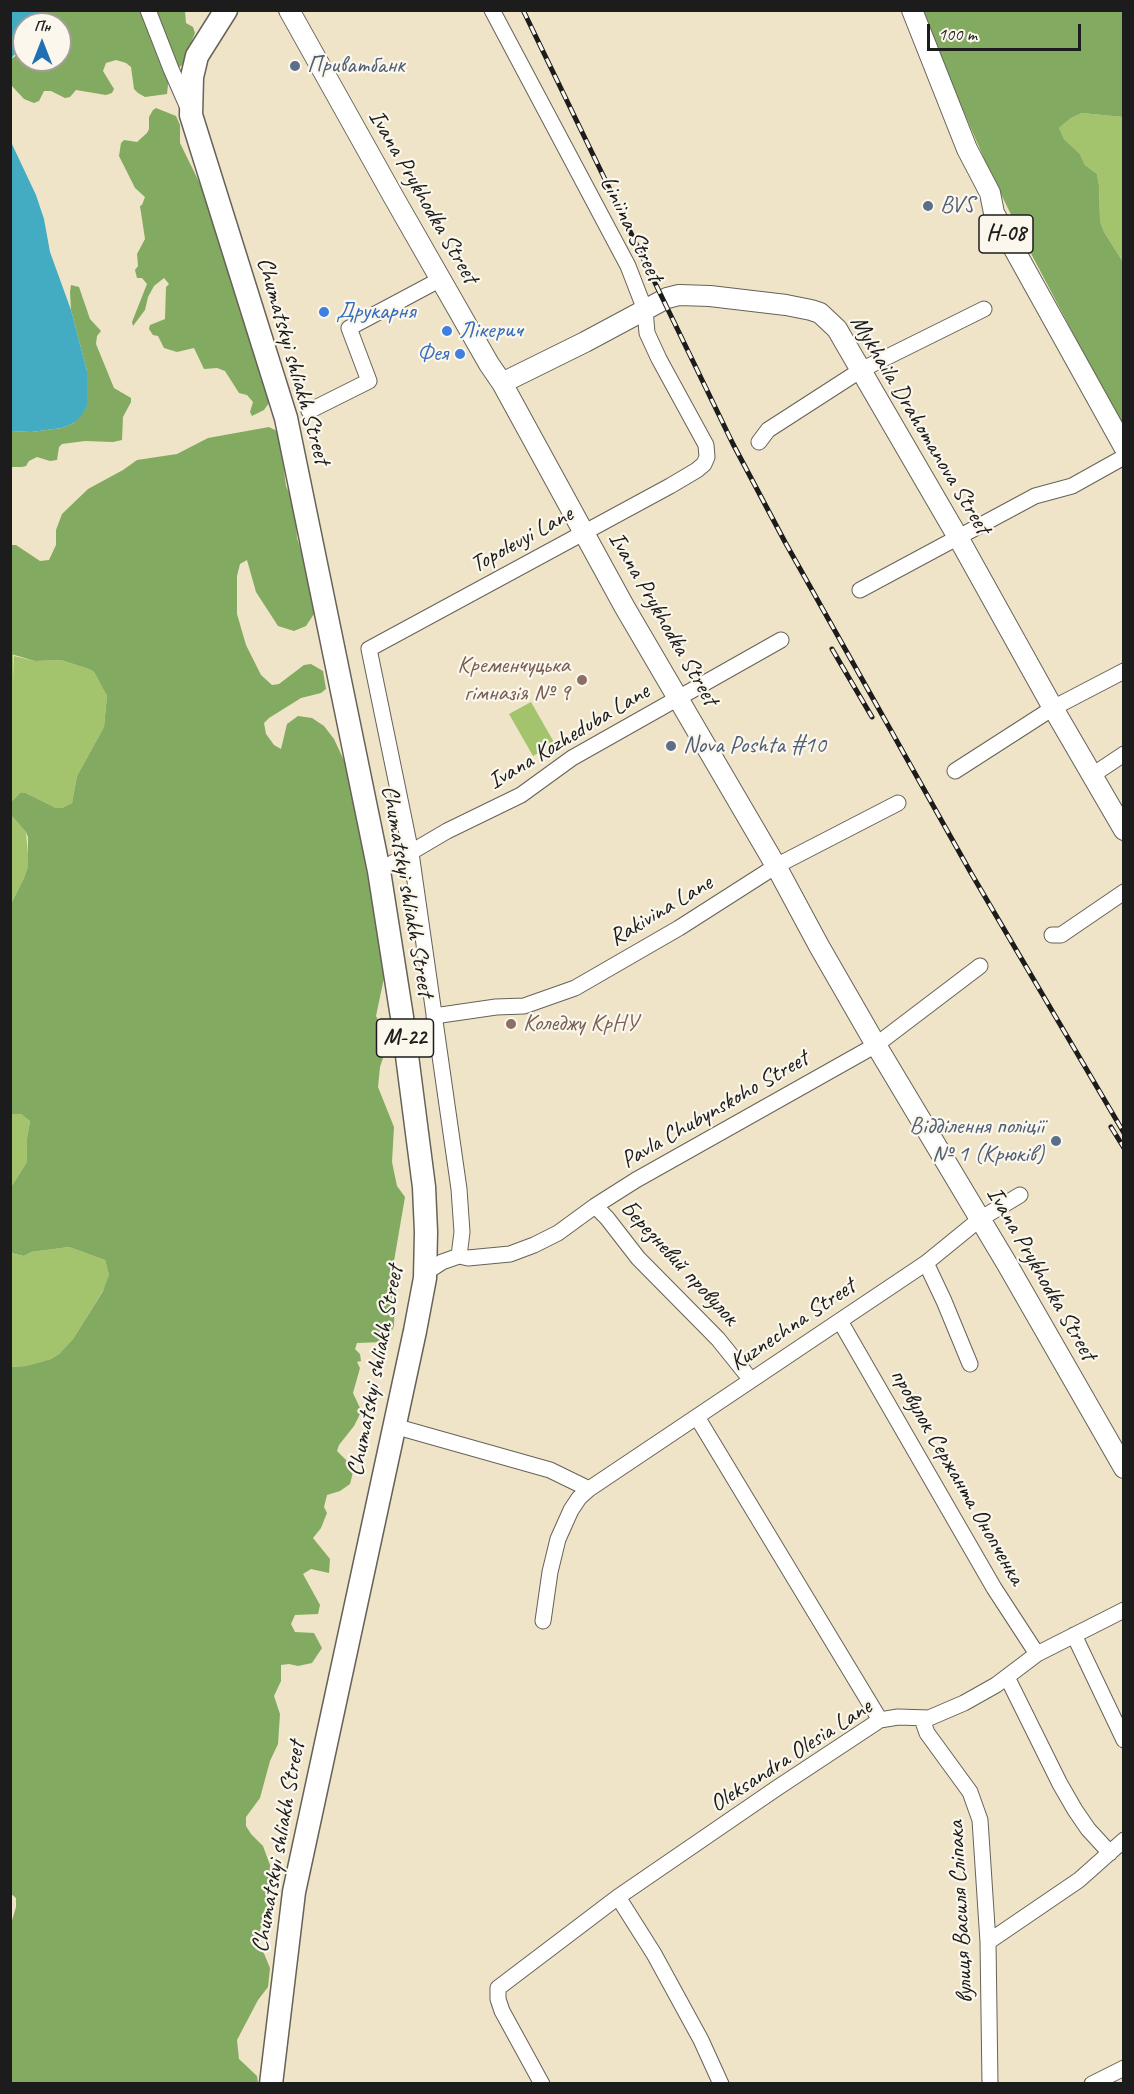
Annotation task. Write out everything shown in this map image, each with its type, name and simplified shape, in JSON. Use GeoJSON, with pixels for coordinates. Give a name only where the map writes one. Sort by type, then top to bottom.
{"type":"FeatureCollection","features":[{"type":"Feature","properties":{"kind":"highway","name":"Chumatskyi shliakh Street"},"geometry":{"type":"LineString","coordinates":[[226,10],[197,56],[192,77],[191,115],[286,418],[379,871],[402,1017],[424,1187],[425,1273],[415,1331],[294,1892],[271,2084]]}},
{"type":"Feature","properties":{"kind":"main road","name":"Ivana Prykhodka Street"},"geometry":{"type":"LineString","coordinates":[[290,10],[319,66],[776,866],[819,946],[1124,1468]]}},
{"type":"Feature","properties":{"kind":"main road","name":"Н-08"},"geometry":{"type":"LineString","coordinates":[[912,10],[967,149],[990,193],[994,213],[1124,447]]}},
{"type":"Feature","properties":{"kind":"main road","name":"Mykhaila Drahomanova Street"},"geometry":{"type":"LineString","coordinates":[[501,383],[667,298],[687,295],[811,310],[826,318],[837,329],[861,370],[959,539],[1091,776],[1124,830]]}},
{"type":"Feature","properties":{"kind":"street"},"geometry":{"type":"LineString","coordinates":[[148,10],[191,115]]}},
{"type":"Feature","properties":{"kind":"street","name":"Liniina Street"},"geometry":{"type":"LineString","coordinates":[[492,10],[628,266],[645,310],[647,333],[706,445],[707,457],[697,471]]}},
{"type":"Feature","properties":{"kind":"street"},"geometry":{"type":"LineString","coordinates":[[309,411],[369,381],[349,328],[441,279]]}},
{"type":"Feature","properties":{"kind":"street"},"geometry":{"type":"LineString","coordinates":[[759,442],[768,430],[861,370],[984,309]]}},
{"type":"Feature","properties":{"kind":"street"},"geometry":{"type":"LineString","coordinates":[[860,590],[959,539],[1035,496],[1072,486],[1124,457]]}},
{"type":"Feature","properties":{"kind":"street","name":"Topolevyi Lane"},"geometry":{"type":"LineString","coordinates":[[411,853],[369,649],[697,471]]}},
{"type":"Feature","properties":{"kind":"street","name":"Ivana Kozheduba Lane"},"geometry":{"type":"LineString","coordinates":[[379,871],[447,831],[521,795],[572,758],[781,640]]}},
{"type":"Feature","properties":{"kind":"street"},"geometry":{"type":"LineString","coordinates":[[955,771],[1053,708],[1124,670]]}},
{"type":"Feature","properties":{"kind":"street"},"geometry":{"type":"LineString","coordinates":[[1091,776],[1124,754]]}},
{"type":"Feature","properties":{"kind":"street","name":"Rakivina Lane"},"geometry":{"type":"LineString","coordinates":[[434,1016],[496,1007],[524,1006],[575,988],[680,928],[776,866],[898,803]]}},
{"type":"Feature","properties":{"kind":"street"},"geometry":{"type":"LineString","coordinates":[[411,853],[459,1189],[462,1232],[459,1256],[442,1262],[425,1273]]}},
{"type":"Feature","properties":{"kind":"street"},"geometry":{"type":"LineString","coordinates":[[1052,935],[1061,935],[1124,892]]}},
{"type":"Feature","properties":{"kind":"street","name":"Pavla Chubynskoho Street"},"geometry":{"type":"LineString","coordinates":[[459,1256],[468,1258],[510,1254],[558,1233],[595,1206],[735,1123],[876,1045],[980,966]]}},
{"type":"Feature","properties":{"kind":"street","name":"Kuznechna Street"},"geometry":{"type":"LineString","coordinates":[[543,1621],[550,1572],[558,1539],[571,1510],[589,1489],[926,1263],[980,1219],[1020,1195]]}},
{"type":"Feature","properties":{"kind":"street","name":"Березневий провулок"},"geometry":{"type":"LineString","coordinates":[[595,1206],[638,1258],[718,1339],[751,1380]]}},
{"type":"Feature","properties":{"kind":"street"},"geometry":{"type":"LineString","coordinates":[[926,1263],[970,1364]]}},
{"type":"Feature","properties":{"kind":"street","name":"провулок Сержанта Онопченка"},"geometry":{"type":"LineString","coordinates":[[840,1321],[994,1588],[1037,1654]]}},
{"type":"Feature","properties":{"kind":"street"},"geometry":{"type":"LineString","coordinates":[[697,1417],[880,1720]]}},
{"type":"Feature","properties":{"kind":"street"},"geometry":{"type":"LineString","coordinates":[[394,1426],[550,1470],[589,1489]]}},
{"type":"Feature","properties":{"kind":"street","name":"Oleksandra Olesia Lane"},"geometry":{"type":"LineString","coordinates":[[542,2084],[502,2011],[498,1999],[498,1988],[618,1898],[880,1720],[933,1717],[964,1703],[1007,1677],[1037,1654],[1124,1610]]}},
{"type":"Feature","properties":{"kind":"street"},"geometry":{"type":"LineString","coordinates":[[1074,1635],[1124,1740]]}},
{"type":"Feature","properties":{"kind":"street"},"geometry":{"type":"LineString","coordinates":[[1007,1677],[1075,1810],[1088,1829],[1110,1853]]}},
{"type":"Feature","properties":{"kind":"street","name":"вулиця Василя Сліпака"},"geometry":{"type":"LineString","coordinates":[[922,1719],[927,1733],[967,1786],[978,1812],[988,1942],[990,2084]]}},
{"type":"Feature","properties":{"kind":"street"},"geometry":{"type":"LineString","coordinates":[[988,1942],[1079,1880],[1124,1840]]}},
{"type":"Feature","properties":{"kind":"street"},"geometry":{"type":"LineString","coordinates":[[618,1898],[654,1954],[722,2084]]}},
{"type":"Feature","properties":{"kind":"street"},"geometry":{"type":"LineString","coordinates":[[1092,2084],[1124,2068]]}},
{"type":"Feature","properties":{"kind":"green space"},"geometry":{"type":"Polygon","coordinates":[[[35,11],[185,11],[186,23],[193,27],[195,33],[182,65],[169,75],[167,94],[145,97],[138,93],[134,89],[131,67],[116,60],[106,63],[103,71],[114,89],[112,93],[106,95],[76,90],[70,97],[65,98],[51,91],[44,91],[39,101],[34,103],[24,99],[11,85],[11,59],[12,72],[72,72],[72,12],[35,11]]]}},
{"type":"Feature","properties":{"kind":"green space"},"geometry":{"type":"Polygon","coordinates":[[[920,11],[1123,11],[1123,117],[1082,113],[1071,118],[1059,128],[1064,139],[1080,154],[1085,165],[1097,174],[1100,221],[1104,232],[1123,262],[1123,428],[1016,225],[986,163],[920,11]]]}},
{"type":"Feature","properties":{"kind":"green space"},"geometry":{"type":"Polygon","coordinates":[[[156,108],[176,116],[180,125],[180,143],[205,194],[268,392],[269,403],[264,410],[252,416],[250,412],[253,402],[247,395],[239,393],[225,371],[217,368],[204,369],[194,348],[177,352],[164,348],[158,336],[153,335],[149,329],[150,325],[165,319],[166,287],[169,284],[164,278],[154,286],[145,310],[133,326],[132,322],[147,284],[142,278],[137,278],[135,270],[138,266],[137,254],[145,239],[140,206],[145,197],[135,188],[119,156],[121,143],[124,140],[137,142],[147,133],[149,117],[156,108]]]}},
{"type":"Feature","properties":{"kind":"green space"},"geometry":{"type":"Polygon","coordinates":[[[1082,113],[1123,117],[1123,262],[1104,232],[1100,221],[1097,174],[1085,165],[1080,154],[1064,139],[1059,128],[1071,118],[1082,113]]]}},
{"type":"Feature","properties":{"kind":"green space"},"geometry":{"type":"Polygon","coordinates":[[[71,285],[79,287],[90,319],[101,331],[97,336],[96,344],[114,388],[131,398],[123,417],[122,440],[62,444],[59,447],[57,460],[50,461],[37,457],[29,461],[26,466],[11,467],[11,431],[31,432],[62,428],[74,423],[87,406],[87,371],[71,310],[71,285]]]}},
{"type":"Feature","properties":{"kind":"green space"},"geometry":{"type":"Polygon","coordinates":[[[269,427],[279,432],[286,486],[295,506],[297,538],[316,600],[314,614],[306,626],[294,631],[278,626],[256,592],[247,560],[240,564],[237,576],[237,614],[246,645],[261,675],[272,685],[279,684],[304,665],[311,664],[323,671],[326,689],[321,693],[301,698],[269,718],[264,723],[266,734],[274,745],[281,749],[287,724],[298,716],[312,718],[324,726],[334,739],[348,769],[384,967],[376,1016],[387,1038],[387,1046],[380,1067],[378,1087],[394,1127],[392,1162],[397,1186],[405,1197],[394,1261],[398,1277],[395,1290],[394,1326],[388,1339],[383,1342],[357,1343],[355,1349],[360,1354],[361,1361],[357,1362],[360,1368],[353,1393],[360,1408],[360,1414],[337,1451],[354,1468],[350,1484],[340,1491],[327,1495],[324,1507],[327,1513],[321,1528],[313,1538],[330,1559],[329,1573],[311,1569],[303,1574],[320,1605],[318,1614],[295,1615],[291,1624],[295,1632],[314,1633],[322,1648],[312,1663],[298,1666],[281,1665],[281,1681],[274,1696],[280,1714],[278,1744],[270,1761],[260,1798],[246,1817],[246,1826],[263,1846],[270,1865],[267,1907],[259,1934],[260,1944],[270,1968],[268,1987],[258,2000],[237,2040],[239,2059],[257,2076],[258,2083],[11,2083],[10,1927],[16,1907],[16,1898],[10,1893],[11,1367],[26,1366],[51,1359],[59,1354],[73,1339],[103,1291],[109,1275],[105,1260],[69,1247],[31,1252],[24,1256],[11,1253],[11,1187],[27,1162],[30,1121],[21,1114],[11,1114],[11,904],[28,866],[28,837],[11,815],[11,802],[20,793],[26,793],[56,808],[72,803],[77,776],[104,727],[107,696],[94,672],[89,669],[61,660],[35,661],[11,654],[11,545],[16,545],[40,561],[49,560],[56,545],[56,530],[62,514],[88,489],[137,460],[177,454],[208,438],[269,427]]]}},
{"type":"Feature","properties":{"kind":"green space"},"geometry":{"type":"Polygon","coordinates":[[[10,638],[13,646],[14,682],[14,656],[35,661],[61,660],[94,672],[107,696],[104,727],[77,776],[72,803],[62,808],[56,808],[26,793],[20,793],[11,802],[10,638]]]}},
{"type":"Feature","properties":{"kind":"green space"},"geometry":{"type":"Polygon","coordinates":[[[531,702],[555,744],[533,756],[509,714],[531,702]]]}},
{"type":"Feature","properties":{"kind":"green space"},"geometry":{"type":"Polygon","coordinates":[[[11,815],[26,832],[28,866],[11,904],[11,815]]]}},
{"type":"Feature","properties":{"kind":"green space"},"geometry":{"type":"Polygon","coordinates":[[[11,1114],[21,1114],[30,1121],[27,1162],[11,1187],[11,1114]]]}},
{"type":"Feature","properties":{"kind":"green space"},"geometry":{"type":"Polygon","coordinates":[[[69,1247],[105,1260],[109,1275],[107,1284],[73,1339],[59,1354],[51,1359],[26,1366],[11,1367],[10,1253],[24,1256],[31,1252],[69,1247]]]}},
{"type":"Feature","properties":{"kind":"water"},"geometry":{"type":"Polygon","coordinates":[[[11,10],[38,12],[12,12],[11,59],[11,10]]]}},
{"type":"Feature","properties":{"kind":"water"},"geometry":{"type":"Polygon","coordinates":[[[11,142],[36,195],[44,219],[50,252],[71,310],[87,371],[87,406],[81,416],[74,423],[62,428],[31,432],[11,431],[11,142]]]}},
{"type":"Feature","properties":{"kind":"railway"},"geometry":{"type":"LineString","coordinates":[[523,10],[733,444],[785,542],[971,873],[1124,1133]]}},
{"type":"Feature","properties":{"kind":"railway"},"geometry":{"type":"LineString","coordinates":[[832,649],[872,717]]}},
{"type":"Feature","properties":{"kind":"railway"},"geometry":{"type":"LineString","coordinates":[[1111,1127],[1124,1148]]}},
{"type":"Feature","properties":{"kind":"place","name":"Приватбанк"},"geometry":{"type":"Point","coordinates":[295,66]}},
{"type":"Feature","properties":{"kind":"place","name":"BVS"},"geometry":{"type":"Point","coordinates":[928,206]}},
{"type":"Feature","properties":{"kind":"place","name":"Друкарня"},"geometry":{"type":"Point","coordinates":[324,312]}},
{"type":"Feature","properties":{"kind":"place","name":"Лікерич"},"geometry":{"type":"Point","coordinates":[447,331]}},
{"type":"Feature","properties":{"kind":"place","name":"Фея"},"geometry":{"type":"Point","coordinates":[460,354]}},
{"type":"Feature","properties":{"kind":"place","name":"Кременчуцька гімназія № 9"},"geometry":{"type":"Point","coordinates":[582,680]}},
{"type":"Feature","properties":{"kind":"place","name":"Nova Poshta #10"},"geometry":{"type":"Point","coordinates":[671,746]}},
{"type":"Feature","properties":{"kind":"place","name":"Коледжу КрНУ"},"geometry":{"type":"Point","coordinates":[511,1024]}},
{"type":"Feature","properties":{"kind":"place","name":"Відділення поліції № 1 (Крюків)"},"geometry":{"type":"Point","coordinates":[1056,1141]}}]}
